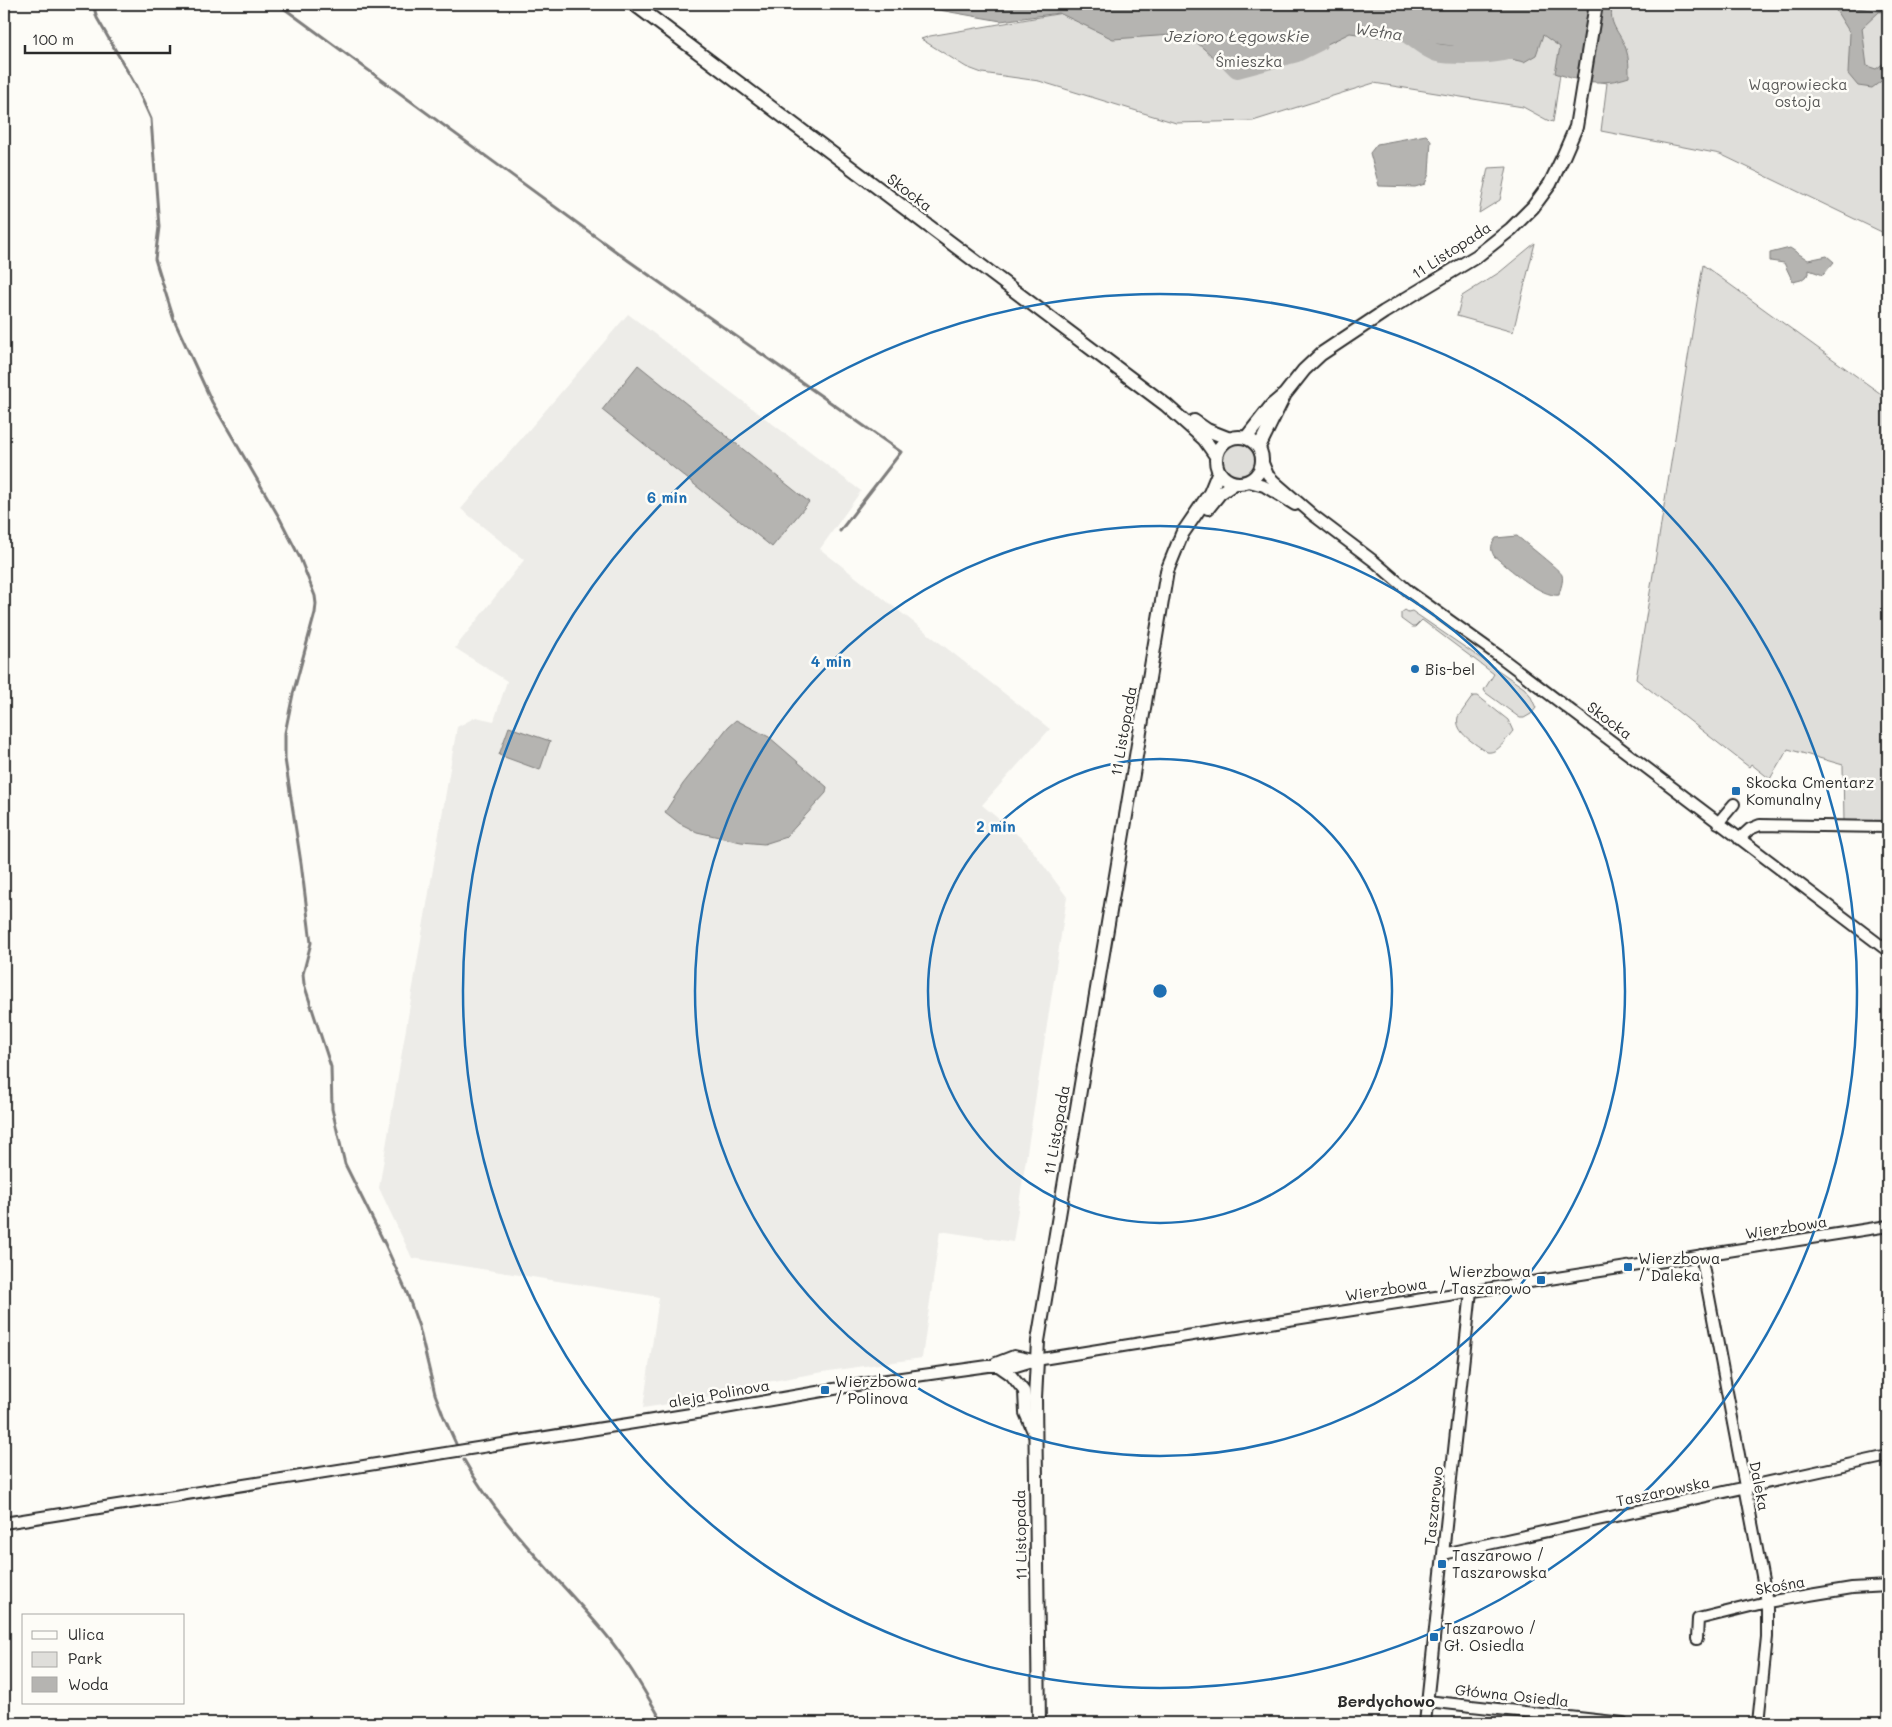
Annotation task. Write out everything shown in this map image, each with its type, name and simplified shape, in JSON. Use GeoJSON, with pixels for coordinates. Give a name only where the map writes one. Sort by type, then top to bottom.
{"type":"FeatureCollection","features":[{"type":"Feature","properties":{"kind":"main road","name":"Skocka"},"geometry":{"type":"LineString","coordinates":[[634,4],[1166,405],[1204,439],[1216,456]]}},
{"type":"Feature","properties":{"kind":"main road","name":"11 Listopada"},"geometry":{"type":"LineString","coordinates":[[1259,447],[1286,394],[1304,370],[1320,354],[1373,318],[1477,256],[1517,224],[1533,207],[1555,175],[1576,127],[1596,4]]}},
{"type":"Feature","properties":{"kind":"main road","name":"11 Listopada"},"geometry":{"type":"LineString","coordinates":[[1246,438],[1272,405],[1286,394]]}},
{"type":"Feature","properties":{"kind":"main road","name":"Skocka"},"geometry":{"type":"LineString","coordinates":[[1166,405],[1207,430],[1230,439]]}},
{"type":"Feature","properties":{"kind":"main road"},"geometry":{"type":"LineString","coordinates":[[1246,438],[1253,441],[1259,447],[1263,463],[1260,471],[1249,482],[1235,483],[1228,481],[1219,471],[1216,456],[1219,449],[1230,439],[1246,438]]}},
{"type":"Feature","properties":{"kind":"main road","name":"11 Listopada"},"geometry":{"type":"LineString","coordinates":[[1039,1723],[1036,1360],[1052,1252],[1169,563],[1182,534],[1210,493],[1219,471]]}},
{"type":"Feature","properties":{"kind":"main road","name":"11 Listopada"},"geometry":{"type":"LineString","coordinates":[[1175,549],[1220,493],[1235,483]]}},
{"type":"Feature","properties":{"kind":"street","name":"Skocka"},"geometry":{"type":"LineString","coordinates":[[1263,463],[1268,475],[1313,515],[1411,592],[1499,656],[1888,951]]}},
{"type":"Feature","properties":{"kind":"street","name":"Skocka"},"geometry":{"type":"LineString","coordinates":[[1249,482],[1264,486],[1313,515]]}},
{"type":"Feature","properties":{"kind":"street"},"geometry":{"type":"LineString","coordinates":[[1718,823],[1734,804]]}},
{"type":"Feature","properties":{"kind":"street"},"geometry":{"type":"LineString","coordinates":[[1739,838],[1750,829],[1760,825],[1888,827]]}},
{"type":"Feature","properties":{"kind":"street","name":"Wierzbowa"},"geometry":{"type":"LineString","coordinates":[[1036,1360],[1888,1226]]}},
{"type":"Feature","properties":{"kind":"street","name":"Daleka"},"geometry":{"type":"LineString","coordinates":[[1701,1255],[1767,1602],[1767,1638],[1758,1723]]}},
{"type":"Feature","properties":{"kind":"street","name":"Taszarowo"},"geometry":{"type":"LineString","coordinates":[[1426,1723],[1471,1291]]}},
{"type":"Feature","properties":{"kind":"street","name":"aleja Polinova"},"geometry":{"type":"LineString","coordinates":[[4,1524],[687,1415],[871,1383],[993,1366],[1014,1356],[1036,1360]]}},
{"type":"Feature","properties":{"kind":"street"},"geometry":{"type":"LineString","coordinates":[[993,1366],[1011,1375],[1024,1390],[1025,1413],[1036,1439]]}},
{"type":"Feature","properties":{"kind":"street","name":"Taszarowska"},"geometry":{"type":"LineString","coordinates":[[1443,1554],[1888,1456]]}},
{"type":"Feature","properties":{"kind":"street","name":"Skośna"},"geometry":{"type":"LineString","coordinates":[[1697,1639],[1698,1619],[1767,1602],[1852,1588],[1888,1586]]}},
{"type":"Feature","properties":{"kind":"street","name":"Główna Osiedla"},"geometry":{"type":"LineString","coordinates":[[1427,1701],[1623,1723]]}},
{"type":"Feature","properties":{"kind":"shaded area"},"geometry":{"type":"Polygon","coordinates":[[[628,314],[861,491],[820,549],[1050,729],[982,805],[1026,842],[1067,897],[1013,1242],[940,1231],[922,1358],[829,1371],[756,1384],[707,1398],[643,1408],[659,1297],[412,1258],[379,1188],[457,727],[476,717],[494,721],[507,681],[455,648],[524,560],[461,509],[628,314]]]}},
{"type":"Feature","properties":{"kind":"green space"},"geometry":{"type":"Polygon","coordinates":[[[1227,4],[1888,4],[1888,235],[1720,154],[1601,131],[1607,83],[1560,74],[1553,122],[1523,107],[1374,83],[1253,121],[1176,123],[1039,81],[982,73],[966,67],[921,39],[1080,10],[1227,4]]]}},
{"type":"Feature","properties":{"kind":"green space"},"geometry":{"type":"Polygon","coordinates":[[[1507,167],[1500,200],[1479,213],[1488,168],[1507,167]]]}},
{"type":"Feature","properties":{"kind":"green space"},"geometry":{"type":"Polygon","coordinates":[[[1535,243],[1513,332],[1457,316],[1462,296],[1500,272],[1535,243]]]}},
{"type":"Feature","properties":{"kind":"green space"},"geometry":{"type":"Polygon","coordinates":[[[1703,265],[1888,399],[1888,823],[1844,823],[1843,765],[1788,749],[1770,779],[1751,764],[1749,767],[1636,679],[1703,265]]]}},
{"type":"Feature","properties":{"kind":"green space"},"geometry":{"type":"Polygon","coordinates":[[[1240,443],[1247,444],[1252,448],[1256,453],[1256,467],[1252,472],[1247,476],[1240,477],[1233,476],[1228,472],[1224,467],[1223,460],[1224,453],[1228,448],[1233,444],[1240,443]]]}},
{"type":"Feature","properties":{"kind":"green space"},"geometry":{"type":"Polygon","coordinates":[[[1405,610],[1408,612],[1412,611],[1524,688],[1530,695],[1536,708],[1531,714],[1520,718],[1486,693],[1484,690],[1494,674],[1422,620],[1415,627],[1412,627],[1401,619],[1401,613],[1405,610]]]}},
{"type":"Feature","properties":{"kind":"green space"},"geometry":{"type":"Polygon","coordinates":[[[1473,696],[1478,696],[1508,720],[1513,731],[1495,751],[1487,752],[1467,738],[1459,728],[1458,717],[1473,696]]]}},
{"type":"Feature","properties":{"kind":"water","name":"Jezioro Łęgowskie"},"geometry":{"type":"Polygon","coordinates":[[[919,4],[1613,4],[1613,23],[1627,52],[1629,77],[1619,80],[1592,82],[1555,73],[1560,47],[1543,35],[1536,55],[1524,62],[1452,46],[1350,33],[1321,47],[1228,70],[1187,34],[1113,39],[1059,13],[1001,21],[928,8],[919,4]]]}},
{"type":"Feature","properties":{"kind":"water"},"geometry":{"type":"Polygon","coordinates":[[[1832,4],[1854,4],[1856,8],[1880,11],[1862,28],[1867,66],[1876,69],[1888,60],[1888,76],[1872,88],[1858,86],[1848,74],[1850,33],[1832,4]]]}},
{"type":"Feature","properties":{"kind":"water"},"geometry":{"type":"Polygon","coordinates":[[[1426,135],[1431,140],[1429,174],[1425,184],[1415,187],[1379,186],[1370,153],[1377,144],[1426,135]]]}},
{"type":"Feature","properties":{"kind":"water"},"geometry":{"type":"Polygon","coordinates":[[[1790,248],[1808,260],[1827,256],[1834,262],[1823,275],[1809,270],[1809,274],[1801,280],[1793,282],[1784,263],[1770,261],[1770,253],[1790,248]]]}},
{"type":"Feature","properties":{"kind":"water"},"geometry":{"type":"Polygon","coordinates":[[[638,365],[809,502],[772,547],[602,410],[638,365]]]}},
{"type":"Feature","properties":{"kind":"water"},"geometry":{"type":"Polygon","coordinates":[[[1517,536],[1560,572],[1562,582],[1559,595],[1552,595],[1534,587],[1494,556],[1492,547],[1496,538],[1517,536]]]}},
{"type":"Feature","properties":{"kind":"water"},"geometry":{"type":"Polygon","coordinates":[[[736,720],[769,737],[827,787],[826,793],[786,837],[764,844],[741,842],[697,832],[679,823],[665,812],[683,784],[728,727],[736,720]]]}},
{"type":"Feature","properties":{"kind":"water"},"geometry":{"type":"Polygon","coordinates":[[[509,727],[550,741],[540,770],[499,755],[509,727]]]}},
{"type":"Feature","properties":{"kind":"waterway"},"geometry":{"type":"LineString","coordinates":[[93,4],[97,18],[136,86],[151,119],[159,227],[155,259],[174,320],[212,402],[279,517],[300,558],[315,596],[315,613],[293,694],[285,733],[285,759],[311,943],[303,974],[304,984],[331,1067],[332,1109],[345,1164],[407,1293],[419,1327],[435,1394],[457,1446]]}},
{"type":"Feature","properties":{"kind":"waterway"},"geometry":{"type":"LineString","coordinates":[[278,4],[629,261],[901,452],[840,531]]}},
{"type":"Feature","properties":{"kind":"waterway"},"geometry":{"type":"LineString","coordinates":[[1880,11],[1888,6]]}},
{"type":"Feature","properties":{"kind":"waterway","name":"Wełna"},"geometry":{"type":"LineString","coordinates":[[1398,31],[1404,32],[1437,53],[1475,55],[1497,53],[1512,49]]}},
{"type":"Feature","properties":{"kind":"waterway","name":"Wełna"},"geometry":{"type":"LineString","coordinates":[[1219,51],[1237,69],[1297,53],[1319,42]]}},
{"type":"Feature","properties":{"kind":"waterway"},"geometry":{"type":"LineString","coordinates":[[464,1460],[478,1484],[511,1528],[620,1652],[663,1723]]}},
{"type":"Feature","properties":{"kind":"place","name":"Bis-bel"},"geometry":{"type":"Point","coordinates":[1415,669]}},
{"type":"Feature","properties":{"kind":"place","name":"Skocka Cmentarz Komunalny"},"geometry":{"type":"Point","coordinates":[1736,791]}},
{"type":"Feature","properties":{"kind":"place","name":"Wierzbowa / Daleka"},"geometry":{"type":"Point","coordinates":[1628,1267]}},
{"type":"Feature","properties":{"kind":"place","name":"Wierzbowa / Taszarowo"},"geometry":{"type":"Point","coordinates":[1541,1280]}},
{"type":"Feature","properties":{"kind":"place","name":"Wierzbowa / Polinova"},"geometry":{"type":"Point","coordinates":[825,1390]}},
{"type":"Feature","properties":{"kind":"place","name":"Taszarowo / Taszarowska"},"geometry":{"type":"Point","coordinates":[1442,1564]}},
{"type":"Feature","properties":{"kind":"place","name":"Taszarowo / Gł. Osiedla"},"geometry":{"type":"Point","coordinates":[1434,1637]}},
{"type":"Feature","properties":{"kind":"district","name":"Berdychowo"},"geometry":{"type":"Point","coordinates":[1386,1700]}},
{"type":"Feature","properties":{"kind":"park label","name":"Śmieszka"},"geometry":{"type":"Point","coordinates":[1249,61]}},
{"type":"Feature","properties":{"kind":"park label","name":"Wągrowiecka ostoja"},"geometry":{"type":"Point","coordinates":[1798,92]}}]}
